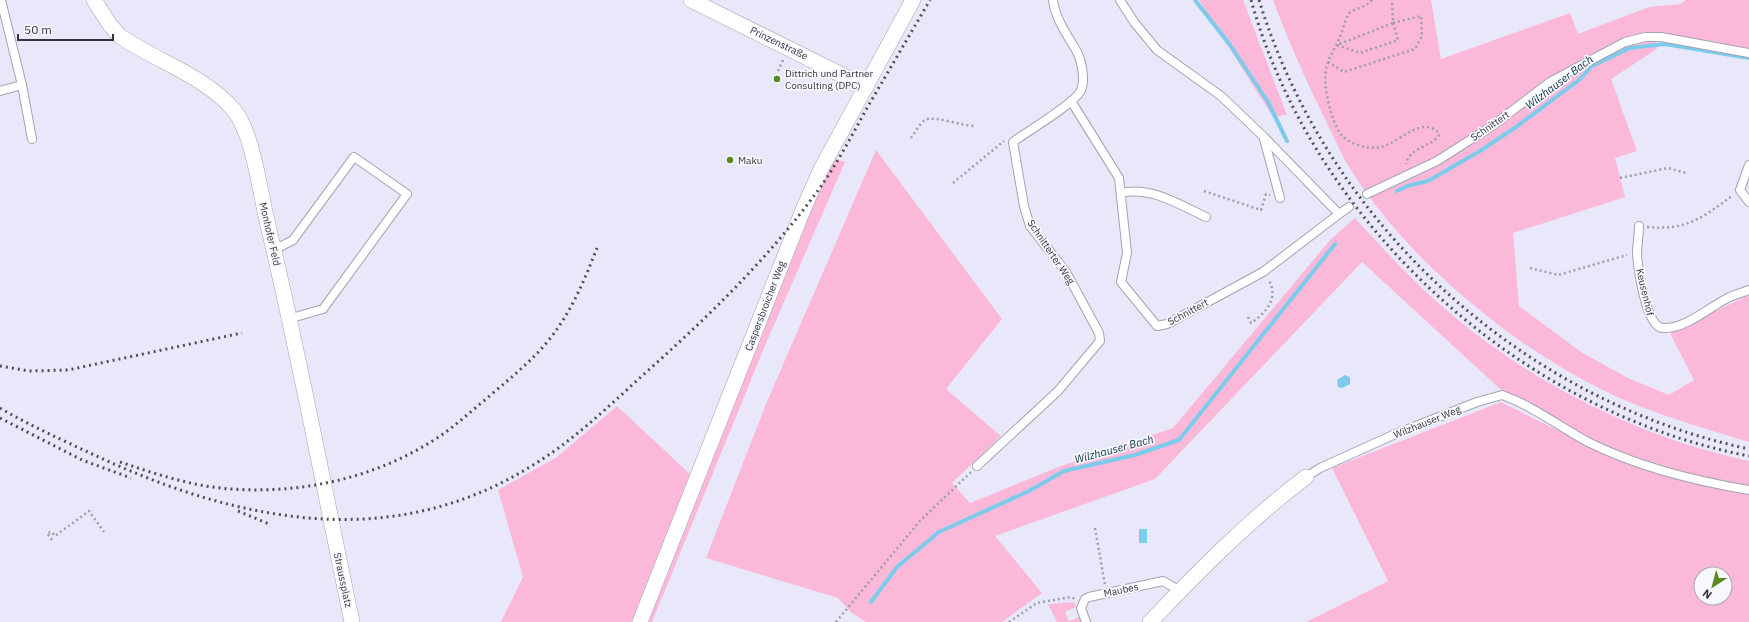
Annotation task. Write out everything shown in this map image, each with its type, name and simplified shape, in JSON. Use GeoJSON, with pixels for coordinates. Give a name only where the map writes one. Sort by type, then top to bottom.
{"type":"FeatureCollection","features":[{"type":"Feature","properties":{"kind":"street","name":"Monhofer Feld"},"geometry":{"type":"LineString","coordinates":[[94,0],[110,25],[120,36],[205,85],[224,100],[237,115],[250,147],[274,250],[334,538]]}},
{"type":"Feature","properties":{"kind":"street","name":"Prinzenstraße"},"geometry":{"type":"LineString","coordinates":[[691,0],[866,87]]}},
{"type":"Feature","properties":{"kind":"street","name":"Caspersbroicher Weg"},"geometry":{"type":"LineString","coordinates":[[640,622],[803,210],[822,169],[913,0]]}},
{"type":"Feature","properties":{"kind":"street","name":"Wilzhauser Weg"},"geometry":{"type":"LineString","coordinates":[[1150,622],[1230,540],[1282,495],[1306,477]]}},
{"type":"Feature","properties":{"kind":"street","name":"Straussplatz"},"geometry":{"type":"LineString","coordinates":[[334,538],[352,622]]}},
{"type":"Feature","properties":{"kind":"lane"},"geometry":{"type":"LineString","coordinates":[[1,0],[22,85],[32,140]]}},
{"type":"Feature","properties":{"kind":"lane","name":"Schnitterter Weg"},"geometry":{"type":"LineString","coordinates":[[977,466],[1058,391],[1100,341],[1099,333],[1066,272],[1030,226],[1024,206],[1013,142],[1071,101],[1080,91],[1083,76],[1077,53],[1063,30],[1053,0]]}},
{"type":"Feature","properties":{"kind":"lane"},"geometry":{"type":"LineString","coordinates":[[1120,0],[1134,22],[1157,50],[1221,96],[1264,137],[1339,214]]}},
{"type":"Feature","properties":{"kind":"lane","name":"Schnittert"},"geometry":{"type":"LineString","coordinates":[[1367,194],[1437,161],[1492,126],[1550,82],[1625,42],[1645,37],[1661,37],[1749,53]]}},
{"type":"Feature","properties":{"kind":"lane"},"geometry":{"type":"LineString","coordinates":[[0,91],[22,85]]}},
{"type":"Feature","properties":{"kind":"lane","name":"Schnittert"},"geometry":{"type":"LineString","coordinates":[[1071,101],[1119,178],[1127,253],[1121,282],[1157,326],[1167,324],[1264,272],[1349,206]]}},
{"type":"Feature","properties":{"kind":"lane"},"geometry":{"type":"LineString","coordinates":[[1264,137],[1280,198]]}},
{"type":"Feature","properties":{"kind":"lane"},"geometry":{"type":"LineString","coordinates":[[274,250],[293,240],[354,157],[407,194],[322,309],[288,319]]}},
{"type":"Feature","properties":{"kind":"lane"},"geometry":{"type":"LineString","coordinates":[[1749,165],[1740,190],[1749,202]]}},
{"type":"Feature","properties":{"kind":"lane"},"geometry":{"type":"LineString","coordinates":[[1121,192],[1138,190],[1160,196],[1206,217]]}},
{"type":"Feature","properties":{"kind":"lane","name":"Keusenhof"},"geometry":{"type":"LineString","coordinates":[[1640,226],[1637,252],[1639,275],[1651,320],[1659,328],[1668,328],[1681,324],[1727,298],[1749,290]]}},
{"type":"Feature","properties":{"kind":"lane","name":"Wilzhauser Weg"},"geometry":{"type":"LineString","coordinates":[[1306,477],[1320,468],[1393,435],[1496,395],[1502,395],[1589,442],[1613,453],[1672,473],[1749,490]]}},
{"type":"Feature","properties":{"kind":"lane","name":"Maubes"},"geometry":{"type":"LineString","coordinates":[[1082,603],[1089,597],[1163,582],[1180,591]]}},
{"type":"Feature","properties":{"kind":"lane"},"geometry":{"type":"LineString","coordinates":[[1082,603],[1082,612],[1086,622]]}},
{"type":"Feature","properties":{"kind":"path"},"geometry":{"type":"LineString","coordinates":[[1372,0],[1370,4],[1348,14],[1337,45],[1328,62],[1326,69],[1326,91],[1340,133],[1347,139],[1366,147],[1376,148],[1388,144],[1421,127],[1432,128],[1439,133],[1436,138],[1409,156],[1406,166],[1408,175]]}},
{"type":"Feature","properties":{"kind":"path"},"geometry":{"type":"LineString","coordinates":[[1337,45],[1360,53],[1398,40],[1393,23],[1392,0]]}},
{"type":"Feature","properties":{"kind":"path"},"geometry":{"type":"LineString","coordinates":[[1328,62],[1344,72],[1415,49],[1422,36],[1421,16],[1393,23],[1337,45]]}},
{"type":"Feature","properties":{"kind":"path"},"geometry":{"type":"LineString","coordinates":[[911,138],[923,121],[931,118],[964,126],[975,126]]}},
{"type":"Feature","properties":{"kind":"path"},"geometry":{"type":"LineString","coordinates":[[953,183],[1008,138]]}},
{"type":"Feature","properties":{"kind":"path"},"geometry":{"type":"LineString","coordinates":[[1620,178],[1668,168],[1686,173]]}},
{"type":"Feature","properties":{"kind":"path"},"geometry":{"type":"LineString","coordinates":[[1204,191],[1261,210],[1266,194],[1280,198]]}},
{"type":"Feature","properties":{"kind":"path"},"geometry":{"type":"LineString","coordinates":[[1640,226],[1657,228],[1672,227],[1694,222],[1733,194]]}},
{"type":"Feature","properties":{"kind":"path"},"geometry":{"type":"LineString","coordinates":[[1530,268],[1558,276],[1637,252]]}},
{"type":"Feature","properties":{"kind":"path"},"geometry":{"type":"LineString","coordinates":[[1248,317],[1251,322],[1261,316],[1270,305],[1273,296],[1272,284],[1264,272]]}},
{"type":"Feature","properties":{"kind":"path"},"geometry":{"type":"LineString","coordinates":[[1259,311],[1261,316]]}},
{"type":"Feature","properties":{"kind":"path"},"geometry":{"type":"LineString","coordinates":[[836,622],[920,521],[977,466]]}},
{"type":"Feature","properties":{"kind":"path"},"geometry":{"type":"LineString","coordinates":[[52,540],[47,533],[52,532],[55,536],[89,511],[104,532]]}},
{"type":"Feature","properties":{"kind":"path"},"geometry":{"type":"LineString","coordinates":[[1095,528],[1106,593]]}},
{"type":"Feature","properties":{"kind":"path"},"geometry":{"type":"LineString","coordinates":[[1009,622],[1037,603],[1071,597],[1082,603]]}},
{"type":"Feature","properties":{"kind":"shaded area"},"geometry":{"type":"Polygon","coordinates":[[[1199,0],[1243,0],[1287,115],[1273,117],[1199,0]]]}},
{"type":"Feature","properties":{"kind":"shaded area"},"geometry":{"type":"Polygon","coordinates":[[[1273,0],[1431,0],[1441,59],[1570,13],[1578,34],[1649,7],[1680,4],[1686,0],[1749,0],[1749,48],[1723,45],[1654,32],[1657,49],[1611,79],[1637,151],[1615,158],[1625,197],[1513,233],[1519,306],[1581,352],[1628,378],[1669,395],[1694,380],[1670,333],[1749,295],[1749,442],[1646,409],[1613,395],[1575,376],[1500,326],[1463,296],[1429,265],[1397,232],[1369,197],[1346,162],[1304,75],[1273,0]]]}},
{"type":"Feature","properties":{"kind":"shaded area"},"geometry":{"type":"Polygon","coordinates":[[[876,150],[1002,319],[946,389],[1001,436],[952,483],[970,503],[1061,466],[1173,428],[1331,239],[1355,218],[1424,290],[1459,321],[1496,349],[1575,397],[1617,417],[1660,435],[1749,461],[1749,487],[1683,472],[1611,449],[1566,427],[1499,388],[1362,262],[1155,479],[995,536],[1042,593],[1002,622],[866,622],[851,612],[838,598],[706,558],[766,404],[876,150]]]}},
{"type":"Feature","properties":{"kind":"shaded area"},"geometry":{"type":"Polygon","coordinates":[[[834,158],[845,162],[767,341],[652,622],[644,622],[795,243],[834,158]]]}},
{"type":"Feature","properties":{"kind":"shaded area"},"geometry":{"type":"Polygon","coordinates":[[[1501,402],[1611,457],[1672,478],[1749,494],[1749,622],[1306,622],[1388,581],[1332,468],[1501,402]]]}},
{"type":"Feature","properties":{"kind":"shaded area"},"geometry":{"type":"Polygon","coordinates":[[[617,406],[691,475],[633,622],[501,622],[523,577],[498,490],[557,457],[617,406]]]}},
{"type":"Feature","properties":{"kind":"shaded area"},"geometry":{"type":"Polygon","coordinates":[[[1074,602],[1076,607],[1065,612],[1069,621],[1080,617],[1083,622],[1057,622],[1048,604],[1074,602]]]}},
{"type":"Feature","properties":{"kind":"water"},"geometry":{"type":"Polygon","coordinates":[[[1345,375],[1350,377],[1350,384],[1342,388],[1338,387],[1337,380],[1345,375]]]}},
{"type":"Feature","properties":{"kind":"water"},"geometry":{"type":"Polygon","coordinates":[[[1139,529],[1147,529],[1147,543],[1139,543],[1139,529]]]}},
{"type":"Feature","properties":{"kind":"waterway"},"geometry":{"type":"LineString","coordinates":[[1195,0],[1230,45],[1268,102],[1287,141]]}},
{"type":"Feature","properties":{"kind":"waterway","name":"Wilzhauser Bach"},"geometry":{"type":"LineString","coordinates":[[1397,191],[1407,186],[1428,181],[1480,151],[1516,127],[1579,80],[1592,66],[1630,48],[1665,44],[1749,58]]}},
{"type":"Feature","properties":{"kind":"waterway","name":"Wilzhauser Bach"},"geometry":{"type":"LineString","coordinates":[[871,602],[897,567],[939,532],[1029,491],[1064,471],[1135,455],[1179,440],[1335,244]]}},
{"type":"Feature","properties":{"kind":"railway"},"geometry":{"type":"LineString","coordinates":[[0,408],[56,437],[145,477],[200,496],[256,510],[312,518],[368,519],[424,511],[479,493],[533,465],[577,434],[690,332],[758,264],[779,240],[826,179],[930,0]]}},
{"type":"Feature","properties":{"kind":"railway"},"geometry":{"type":"LineString","coordinates":[[1251,0],[1281,82],[1323,160],[1376,232],[1438,296],[1507,352],[1583,398],[1664,433],[1749,456]]}},
{"type":"Feature","properties":{"kind":"railway"},"geometry":{"type":"LineString","coordinates":[[1259,0],[1290,82],[1332,158],[1384,228],[1444,290],[1512,344],[1586,390],[1665,425],[1749,449]]}},
{"type":"Feature","properties":{"kind":"railway"},"geometry":{"type":"LineString","coordinates":[[120,462],[189,483],[218,488],[258,490],[285,489],[337,481],[362,474],[387,464],[411,453],[448,430],[534,357],[564,319],[582,285],[597,248]]}},
{"type":"Feature","properties":{"kind":"railway"},"geometry":{"type":"LineString","coordinates":[[0,366],[29,371],[68,370],[242,333]]}},
{"type":"Feature","properties":{"kind":"railway"},"geometry":{"type":"LineString","coordinates":[[0,418],[82,460],[131,478]]}},
{"type":"Feature","properties":{"kind":"railway"},"geometry":{"type":"LineString","coordinates":[[238,511],[269,524]]}},
{"type":"Feature","properties":{"kind":"place","name":"Dittrich und Partner Consulting (DPC)"},"geometry":{"type":"Point","coordinates":[777,79]}},
{"type":"Feature","properties":{"kind":"place","name":"Maku"},"geometry":{"type":"Point","coordinates":[730,160]}}]}
